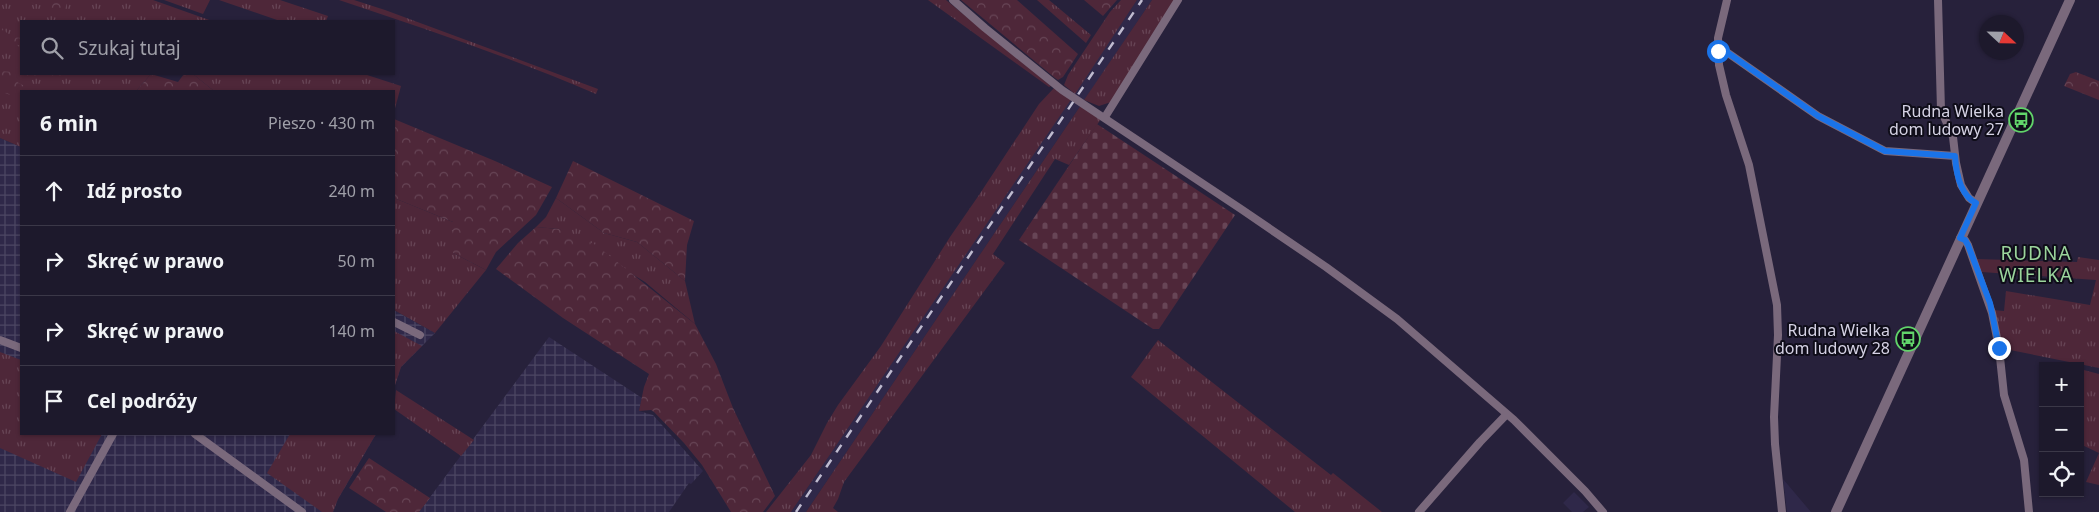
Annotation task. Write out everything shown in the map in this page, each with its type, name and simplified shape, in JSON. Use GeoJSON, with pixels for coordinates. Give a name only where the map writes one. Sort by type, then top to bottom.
{"type":"FeatureCollection","features":[{"type":"Feature","properties":{"kind":"street"},"geometry":{"type":"LineString","coordinates":[[953,0],[1062,90],[1105,117],[1397,319],[1548,453],[1603,512]]}},
{"type":"Feature","properties":{"kind":"street"},"geometry":{"type":"LineString","coordinates":[[1105,117],[1178,0]]}},
{"type":"Feature","properties":{"kind":"street"},"geometry":{"type":"LineString","coordinates":[[1727,0],[1720,22],[1718,51],[1724,88],[1751,172],[1777,305],[1778,335],[1774,444],[1782,512]]}},
{"type":"Feature","properties":{"kind":"street"},"geometry":{"type":"LineString","coordinates":[[1938,0],[1941,66],[1940,102],[1944,120],[1953,137],[1955,156],[1964,192],[1976,203]]}},
{"type":"Feature","properties":{"kind":"street"},"geometry":{"type":"LineString","coordinates":[[1836,512],[2070,0]]}},
{"type":"Feature","properties":{"kind":"street"},"geometry":{"type":"LineString","coordinates":[[1718,51],[1728,53],[1818,116],[1885,151],[1955,156]]}},
{"type":"Feature","properties":{"kind":"street"},"geometry":{"type":"LineString","coordinates":[[1960,238],[1965,240],[1968,245],[1990,303],[1999,348],[2004,395],[2024,460],[2028,512]]}},
{"type":"Feature","properties":{"kind":"street"},"geometry":{"type":"LineString","coordinates":[[395,322],[420,335]]}},
{"type":"Feature","properties":{"kind":"street"},"geometry":{"type":"LineString","coordinates":[[0,340],[20,348]]}},
{"type":"Feature","properties":{"kind":"street"},"geometry":{"type":"LineString","coordinates":[[1419,512],[1506,415]]}},
{"type":"Feature","properties":{"kind":"street"},"geometry":{"type":"LineString","coordinates":[[70,512],[112,435]]}},
{"type":"Feature","properties":{"kind":"street"},"geometry":{"type":"LineString","coordinates":[[196,435],[302,512]]}},
{"type":"Feature","properties":{"kind":"shaded area"},"geometry":{"type":"Polygon","coordinates":[[[1137,0],[1152,0],[806,512],[791,512],[1137,0]]]}},
{"type":"Feature","properties":{"kind":"shaded area"},"geometry":{"type":"Polygon","coordinates":[[[0,138],[20,147],[20,435],[375,435],[338,499],[333,512],[0,512],[0,138]]]}},
{"type":"Feature","properties":{"kind":"shaded area"},"geometry":{"type":"Polygon","coordinates":[[[395,311],[435,333],[401,367],[395,385],[395,311]]]}},
{"type":"Feature","properties":{"kind":"shaded area"},"geometry":{"type":"Polygon","coordinates":[[[549,337],[642,398],[639,411],[653,415],[703,471],[691,484],[689,483],[669,512],[419,512],[549,337]]]}},
{"type":"Feature","properties":{"kind":"shaded area"},"geometry":{"type":"Polygon","coordinates":[[[1783,479],[1811,512],[1787,512],[1783,479]]]}},
{"type":"Feature","properties":{"kind":"shaded area"},"geometry":{"type":"Polygon","coordinates":[[[1574,492],[1589,507],[1583,512],[1572,512],[1563,503],[1574,492]]]}},
{"type":"Feature","properties":{"kind":"green space"},"geometry":{"type":"Polygon","coordinates":[[[0,0],[153,0],[209,20],[20,20],[20,75],[150,75],[137,90],[20,90],[20,147],[0,138],[0,0]]]}},
{"type":"Feature","properties":{"kind":"green space"},"geometry":{"type":"Polygon","coordinates":[[[22,0],[68,0],[64,12],[22,0]]]}},
{"type":"Feature","properties":{"kind":"green space"},"geometry":{"type":"Polygon","coordinates":[[[164,0],[210,0],[203,14],[164,0]]]}},
{"type":"Feature","properties":{"kind":"green space"},"geometry":{"type":"Polygon","coordinates":[[[219,0],[280,0],[328,16],[326,20],[277,20],[219,0]]]}},
{"type":"Feature","properties":{"kind":"green space"},"geometry":{"type":"Polygon","coordinates":[[[339,0],[354,0],[385,10],[598,89],[596,94],[501,56],[339,0]]]}},
{"type":"Feature","properties":{"kind":"green space"},"geometry":{"type":"Polygon","coordinates":[[[928,0],[946,0],[1051,86],[1049,87],[928,0]]]}},
{"type":"Feature","properties":{"kind":"green space"},"geometry":{"type":"Polygon","coordinates":[[[961,0],[1017,0],[1078,54],[1063,77],[1058,80],[961,0]]]}},
{"type":"Feature","properties":{"kind":"green space"},"geometry":{"type":"Polygon","coordinates":[[[1037,0],[1049,0],[1091,35],[1086,43],[1037,0]]]}},
{"type":"Feature","properties":{"kind":"green space"},"geometry":{"type":"Polygon","coordinates":[[[1084,0],[1117,0],[1103,16],[1084,0]]]}},
{"type":"Feature","properties":{"kind":"green space"},"geometry":{"type":"Polygon","coordinates":[[[1121,0],[1137,0],[1075,94],[1064,85],[1068,75],[1110,12],[1121,0]]]}},
{"type":"Feature","properties":{"kind":"green space"},"geometry":{"type":"Polygon","coordinates":[[[1152,0],[1175,0],[1111,102],[1099,106],[1084,100],[1152,0]]]}},
{"type":"Feature","properties":{"kind":"green space"},"geometry":{"type":"Polygon","coordinates":[[[0,26],[11,37],[20,38],[20,46],[0,39],[0,26]]]}},
{"type":"Feature","properties":{"kind":"green space"},"geometry":{"type":"Polygon","coordinates":[[[20,63],[20,75],[61,75],[63,80],[54,81],[29,76],[17,82],[32,90],[20,90],[20,99],[0,89],[0,71],[14,72],[20,63]]]}},
{"type":"Feature","properties":{"kind":"green space"},"geometry":{"type":"Polygon","coordinates":[[[2076,72],[2099,81],[2099,100],[2064,86],[2070,74],[2076,72]]]}},
{"type":"Feature","properties":{"kind":"green space"},"geometry":{"type":"Polygon","coordinates":[[[150,75],[178,82],[183,75],[194,75],[213,90],[137,90],[150,75]]]}},
{"type":"Feature","properties":{"kind":"green space"},"geometry":{"type":"Polygon","coordinates":[[[194,75],[367,75],[401,86],[395,108],[395,90],[213,90],[194,75]]]}},
{"type":"Feature","properties":{"kind":"green space"},"geometry":{"type":"Polygon","coordinates":[[[1054,88],[1072,98],[791,512],[766,512],[811,455],[838,405],[881,346],[950,237],[1039,104],[1054,88]]]}},
{"type":"Feature","properties":{"kind":"green space"},"geometry":{"type":"Polygon","coordinates":[[[1081,105],[1101,119],[1069,165],[1055,159],[993,254],[1005,263],[844,482],[833,508],[838,512],[806,512],[1081,105]]]}},
{"type":"Feature","properties":{"kind":"green space"},"geometry":{"type":"Polygon","coordinates":[[[395,119],[552,187],[536,215],[496,252],[486,270],[453,253],[453,222],[395,198],[395,119]]]}},
{"type":"Feature","properties":{"kind":"green space"},"geometry":{"type":"Polygon","coordinates":[[[1097,124],[1235,215],[1159,329],[1153,329],[1019,240],[1097,124]]]}},
{"type":"Feature","properties":{"kind":"green space"},"geometry":{"type":"Polygon","coordinates":[[[573,161],[694,221],[687,245],[685,281],[637,242],[604,233],[556,198],[573,161]]]}},
{"type":"Feature","properties":{"kind":"green space"},"geometry":{"type":"Polygon","coordinates":[[[395,198],[453,222],[453,253],[486,270],[435,333],[395,311],[395,198]]]}},
{"type":"Feature","properties":{"kind":"green space"},"geometry":{"type":"Polygon","coordinates":[[[556,198],[604,233],[637,242],[685,281],[695,324],[645,282],[559,229],[536,227],[546,217],[556,198]]]}},
{"type":"Feature","properties":{"kind":"green space"},"geometry":{"type":"Polygon","coordinates":[[[536,227],[559,229],[596,245],[695,324],[716,364],[733,408],[775,496],[763,512],[731,512],[702,465],[684,443],[654,412],[651,410],[639,411],[649,374],[563,318],[496,269],[518,243],[536,227]]]}},
{"type":"Feature","properties":{"kind":"green space"},"geometry":{"type":"Polygon","coordinates":[[[2078,257],[2099,260],[2099,368],[2084,365],[2084,362],[2069,362],[2000,348],[1993,310],[2004,311],[2006,291],[2090,305],[2096,280],[1982,272],[1976,259],[2077,262],[2078,257]]]}},
{"type":"Feature","properties":{"kind":"green space"},"geometry":{"type":"Polygon","coordinates":[[[395,332],[422,346],[401,367],[395,385],[395,332]]]}},
{"type":"Feature","properties":{"kind":"green space"},"geometry":{"type":"Polygon","coordinates":[[[1158,340],[1331,475],[1333,473],[1382,512],[1295,512],[1131,377],[1158,340]]]}},
{"type":"Feature","properties":{"kind":"green space"},"geometry":{"type":"Polygon","coordinates":[[[0,352],[20,360],[20,435],[101,435],[76,482],[0,448],[0,352]]]}},
{"type":"Feature","properties":{"kind":"green space"},"geometry":{"type":"Polygon","coordinates":[[[2084,370],[2099,374],[2099,453],[2084,446],[2084,370]]]}},
{"type":"Feature","properties":{"kind":"green space"},"geometry":{"type":"Polygon","coordinates":[[[396,390],[474,440],[461,456],[395,410],[396,390]]]}},
{"type":"Feature","properties":{"kind":"green space"},"geometry":{"type":"Polygon","coordinates":[[[289,435],[375,435],[338,499],[333,512],[322,512],[267,473],[289,435]]]}},
{"type":"Feature","properties":{"kind":"green space"},"geometry":{"type":"Polygon","coordinates":[[[2099,453],[2099,485],[2086,482],[2099,453]]]}},
{"type":"Feature","properties":{"kind":"green space"},"geometry":{"type":"Polygon","coordinates":[[[369,458],[430,498],[419,512],[386,512],[349,488],[369,458]]]}},
{"type":"Feature","properties":{"kind":"railway"},"geometry":{"type":"LineString","coordinates":[[796,512],[1142,0]]}},
{"type":"Feature","properties":{"kind":"place","name":"Rudna Wielka dom ludowy 27"},"geometry":{"type":"Point","coordinates":[2021,120]}},
{"type":"Feature","properties":{"kind":"place","name":"Rudna Wielka dom ludowy 28"},"geometry":{"type":"Point","coordinates":[1908,339]}},
{"type":"Feature","properties":{"kind":"district","name":"RUDNA WIELKA"},"geometry":{"type":"Point","coordinates":[2036,264]}},
{"type":"Feature","properties":{"kind":"route"},"geometry":{"type":"LineString","coordinates":[[1718,51],[1728,53],[1818,116],[1885,151],[1940,153],[1955,156],[1964,192],[1976,203],[1960,238],[1965,240],[1968,245],[1990,303],[1999,348]]}}]}
